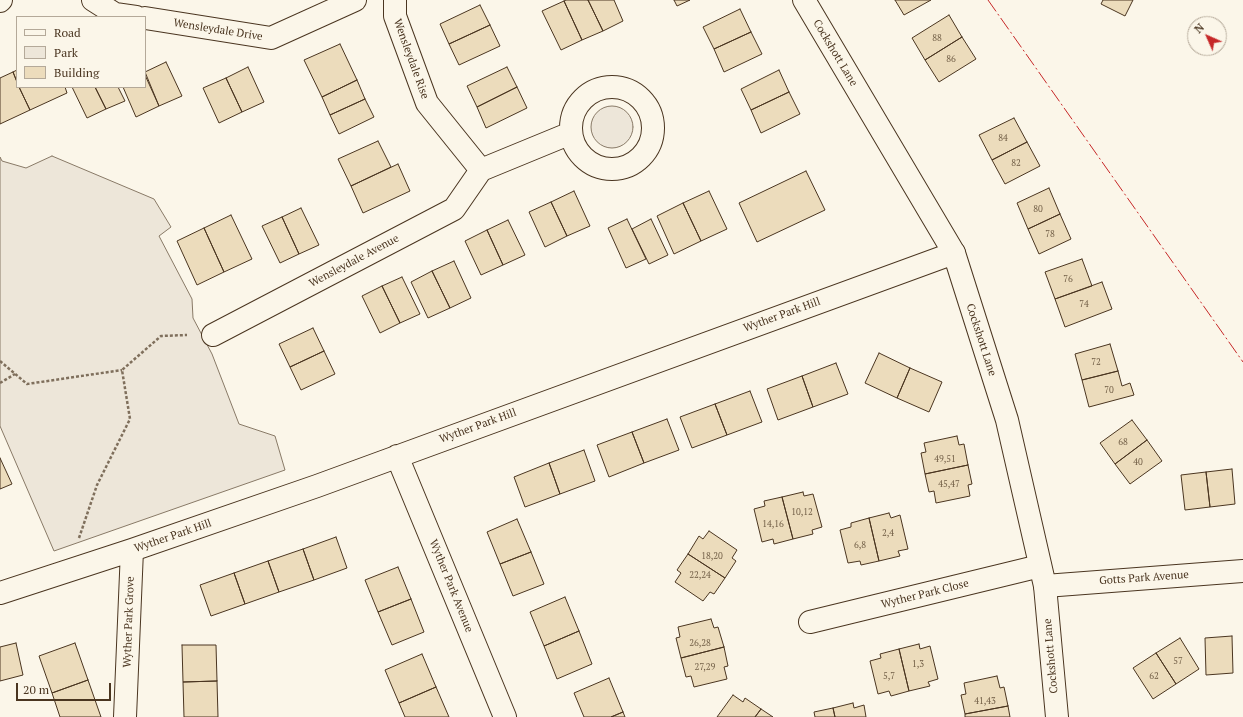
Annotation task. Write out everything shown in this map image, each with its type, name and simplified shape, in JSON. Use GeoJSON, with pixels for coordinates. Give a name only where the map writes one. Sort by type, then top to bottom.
{"type":"FeatureCollection","features":[{"type":"Feature","properties":{"kind":"street"},"geometry":{"type":"LineString","coordinates":[[93,0],[115,14],[129,16]]}},
{"type":"Feature","properties":{"kind":"street","name":"Wensleydale Drive"},"geometry":{"type":"LineString","coordinates":[[146,18],[271,38],[355,0]]}},
{"type":"Feature","properties":{"kind":"street","name":"Wensleydale Rise"},"geometry":{"type":"LineString","coordinates":[[394,0],[395,16],[427,103],[481,170]]}},
{"type":"Feature","properties":{"kind":"street","name":"Cockshott Lane"},"geometry":{"type":"LineString","coordinates":[[804,0],[954,253],[1007,420],[1042,576],[1057,717]]}},
{"type":"Feature","properties":{"kind":"street"},"geometry":{"type":"LineString","coordinates":[[481,170],[571,133]]}},
{"type":"Feature","properties":{"kind":"street","name":"Wensleydale Avenue"},"geometry":{"type":"LineString","coordinates":[[213,335],[454,209],[481,170]]}},
{"type":"Feature","properties":{"kind":"street","name":"Wyther Park Hill"},"geometry":{"type":"LineString","coordinates":[[0,593],[132,550],[397,456],[954,253]]}},
{"type":"Feature","properties":{"kind":"street","name":"Wyther Park Avenue"},"geometry":{"type":"LineString","coordinates":[[397,456],[505,717]]}},
{"type":"Feature","properties":{"kind":"street","name":"Wyther Park Grove"},"geometry":{"type":"LineString","coordinates":[[125,717],[132,550]]}},
{"type":"Feature","properties":{"kind":"street","name":"Gotts Park Avenue"},"geometry":{"type":"LineString","coordinates":[[1042,576],[1243,571]]}},
{"type":"Feature","properties":{"kind":"street","name":"Wyther Park Close"},"geometry":{"type":"LineString","coordinates":[[810,622],[1042,576]]}},
{"type":"Feature","properties":{"kind":"path"},"geometry":{"type":"LineString","coordinates":[[0,362],[27,384],[122,370],[161,336],[213,335]]}},
{"type":"Feature","properties":{"kind":"path"},"geometry":{"type":"LineString","coordinates":[[67,570],[97,485],[130,419],[122,370]]}},
{"type":"Feature","properties":{"kind":"path"},"geometry":{"type":"LineString","coordinates":[[0,383],[15,374]]}},
{"type":"Feature","properties":{"kind":"green space"},"geometry":{"type":"Polygon","coordinates":[[[608,106],[616,106],[624,109],[630,115],[633,127],[630,139],[624,145],[616,148],[608,148],[600,145],[594,139],[591,131],[591,123],[594,115],[600,109],[608,106]]]}},
{"type":"Feature","properties":{"kind":"green space"},"geometry":{"type":"Polygon","coordinates":[[[52,156],[154,199],[171,227],[159,236],[192,299],[193,318],[212,354],[239,424],[275,436],[285,470],[54,551],[0,426],[0,157],[2,161],[26,168],[52,156]]]}},
{"type":"Feature","properties":{"kind":"building"},"geometry":{"type":"Polygon","coordinates":[[[588,0],[603,31],[582,40],[564,1],[588,0]]]}},
{"type":"Feature","properties":{"kind":"building"},"geometry":{"type":"Polygon","coordinates":[[[588,0],[614,0],[623,21],[603,31],[588,0]]]}},
{"type":"Feature","properties":{"kind":"building"},"geometry":{"type":"Polygon","coordinates":[[[674,0],[690,0],[677,6],[674,0]]]}},
{"type":"Feature","properties":{"kind":"building"},"geometry":{"type":"Polygon","coordinates":[[[895,0],[931,0],[904,15],[895,0]]]}},
{"type":"Feature","properties":{"kind":"building"},"geometry":{"type":"Polygon","coordinates":[[[1103,0],[1133,0],[1125,16],[1101,4],[1103,0]]]}},
{"type":"Feature","properties":{"kind":"building"},"geometry":{"type":"Polygon","coordinates":[[[564,1],[582,40],[561,50],[542,11],[564,1]]]}},
{"type":"Feature","properties":{"kind":"building"},"geometry":{"type":"Polygon","coordinates":[[[480,5],[490,25],[449,44],[440,24],[480,5]]]}},
{"type":"Feature","properties":{"kind":"building"},"geometry":{"type":"Polygon","coordinates":[[[740,9],[751,32],[714,49],[703,27],[740,9]]]}},
{"type":"Feature","properties":{"kind":"building"},"geometry":{"type":"Polygon","coordinates":[[[949,15],[962,37],[925,60],[912,38],[949,15]]]}},
{"type":"Feature","properties":{"kind":"building"},"geometry":{"type":"Polygon","coordinates":[[[490,25],[500,46],[459,65],[449,44],[490,25]]]}},
{"type":"Feature","properties":{"kind":"building"},"geometry":{"type":"Polygon","coordinates":[[[751,32],[762,54],[724,72],[714,49],[751,32]]]}},
{"type":"Feature","properties":{"kind":"building"},"geometry":{"type":"Polygon","coordinates":[[[962,37],[976,59],[939,82],[925,60],[962,37]]]}},
{"type":"Feature","properties":{"kind":"building"},"geometry":{"type":"Polygon","coordinates":[[[340,44],[357,80],[322,97],[304,60],[340,44]]]}},
{"type":"Feature","properties":{"kind":"building"},"geometry":{"type":"Polygon","coordinates":[[[166,62],[182,96],[159,106],[146,72],[166,62]]]}},
{"type":"Feature","properties":{"kind":"building"},"geometry":{"type":"Polygon","coordinates":[[[248,67],[264,102],[242,112],[226,78],[248,67]]]}},
{"type":"Feature","properties":{"kind":"building"},"geometry":{"type":"Polygon","coordinates":[[[507,67],[517,87],[477,107],[467,86],[507,67]]]}},
{"type":"Feature","properties":{"kind":"building"},"geometry":{"type":"Polygon","coordinates":[[[16,70],[16,80],[13,72],[16,70]]]}},
{"type":"Feature","properties":{"kind":"building"},"geometry":{"type":"Polygon","coordinates":[[[779,70],[789,92],[751,110],[741,89],[779,70]]]}},
{"type":"Feature","properties":{"kind":"building"},"geometry":{"type":"Polygon","coordinates":[[[13,72],[16,80],[16,88],[19,88],[30,110],[0,124],[0,78],[13,72]]]}},
{"type":"Feature","properties":{"kind":"building"},"geometry":{"type":"Polygon","coordinates":[[[146,77],[159,106],[136,117],[123,88],[146,88],[146,77]]]}},
{"type":"Feature","properties":{"kind":"building"},"geometry":{"type":"Polygon","coordinates":[[[226,78],[242,112],[219,123],[203,88],[226,78]]]}},
{"type":"Feature","properties":{"kind":"building"},"geometry":{"type":"Polygon","coordinates":[[[357,80],[365,99],[330,115],[322,97],[357,80]]]}},
{"type":"Feature","properties":{"kind":"building"},"geometry":{"type":"Polygon","coordinates":[[[517,87],[527,108],[486,128],[477,107],[517,87]]]}},
{"type":"Feature","properties":{"kind":"building"},"geometry":{"type":"Polygon","coordinates":[[[19,88],[65,88],[67,93],[30,110],[19,88]]]}},
{"type":"Feature","properties":{"kind":"building"},"geometry":{"type":"Polygon","coordinates":[[[72,88],[96,88],[106,109],[87,118],[72,88]]]}},
{"type":"Feature","properties":{"kind":"building"},"geometry":{"type":"Polygon","coordinates":[[[96,88],[118,88],[125,101],[106,109],[96,88]]]}},
{"type":"Feature","properties":{"kind":"building"},"geometry":{"type":"Polygon","coordinates":[[[789,92],[800,114],[761,133],[751,110],[789,92]]]}},
{"type":"Feature","properties":{"kind":"building"},"geometry":{"type":"Polygon","coordinates":[[[365,99],[374,117],[339,134],[330,115],[365,99]]]}},
{"type":"Feature","properties":{"kind":"building"},"geometry":{"type":"Polygon","coordinates":[[[1014,118],[1027,142],[992,160],[979,135],[1014,118]]]}},
{"type":"Feature","properties":{"kind":"building"},"geometry":{"type":"Polygon","coordinates":[[[378,141],[391,167],[351,186],[338,159],[378,141]]]}},
{"type":"Feature","properties":{"kind":"building"},"geometry":{"type":"Polygon","coordinates":[[[1027,142],[1040,166],[1005,184],[992,160],[1027,142]]]}},
{"type":"Feature","properties":{"kind":"building"},"geometry":{"type":"Polygon","coordinates":[[[398,164],[410,191],[363,213],[351,186],[398,164]]]}},
{"type":"Feature","properties":{"kind":"building"},"geometry":{"type":"Polygon","coordinates":[[[806,171],[825,210],[757,242],[739,203],[806,171]]]}},
{"type":"Feature","properties":{"kind":"building"},"geometry":{"type":"Polygon","coordinates":[[[1049,188],[1060,214],[1028,229],[1017,203],[1049,188]]]}},
{"type":"Feature","properties":{"kind":"building"},"geometry":{"type":"Polygon","coordinates":[[[574,191],[590,226],[567,236],[551,202],[574,191]]]}},
{"type":"Feature","properties":{"kind":"building"},"geometry":{"type":"Polygon","coordinates":[[[709,191],[727,229],[701,241],[683,203],[709,191]]]}},
{"type":"Feature","properties":{"kind":"building"},"geometry":{"type":"Polygon","coordinates":[[[551,202],[567,236],[545,247],[529,212],[551,202]]]}},
{"type":"Feature","properties":{"kind":"building"},"geometry":{"type":"Polygon","coordinates":[[[683,203],[701,241],[674,254],[657,216],[683,203]]]}},
{"type":"Feature","properties":{"kind":"building"},"geometry":{"type":"Polygon","coordinates":[[[301,208],[319,245],[299,254],[282,217],[301,208]]]}},
{"type":"Feature","properties":{"kind":"building"},"geometry":{"type":"Polygon","coordinates":[[[1060,214],[1071,239],[1039,254],[1028,229],[1060,214]]]}},
{"type":"Feature","properties":{"kind":"building"},"geometry":{"type":"Polygon","coordinates":[[[231,215],[252,259],[224,272],[204,228],[231,215]]]}},
{"type":"Feature","properties":{"kind":"building"},"geometry":{"type":"Polygon","coordinates":[[[282,217],[299,254],[280,263],[262,226],[282,217]]]}},
{"type":"Feature","properties":{"kind":"building"},"geometry":{"type":"Polygon","coordinates":[[[627,219],[646,259],[626,268],[608,228],[627,219]]]}},
{"type":"Feature","properties":{"kind":"building"},"geometry":{"type":"Polygon","coordinates":[[[651,219],[668,255],[649,264],[632,229],[651,219]]]}},
{"type":"Feature","properties":{"kind":"building"},"geometry":{"type":"Polygon","coordinates":[[[508,220],[525,255],[503,265],[487,230],[508,220]]]}},
{"type":"Feature","properties":{"kind":"building"},"geometry":{"type":"Polygon","coordinates":[[[204,228],[224,272],[197,285],[177,241],[204,228]]]}},
{"type":"Feature","properties":{"kind":"building"},"geometry":{"type":"Polygon","coordinates":[[[487,230],[503,265],[481,275],[465,241],[487,230]]]}},
{"type":"Feature","properties":{"kind":"building"},"geometry":{"type":"Polygon","coordinates":[[[1082,259],[1092,286],[1055,299],[1045,272],[1082,259]]]}},
{"type":"Feature","properties":{"kind":"building"},"geometry":{"type":"Polygon","coordinates":[[[454,261],[471,298],[450,308],[432,271],[454,261]]]}},
{"type":"Feature","properties":{"kind":"building"},"geometry":{"type":"Polygon","coordinates":[[[432,271],[450,308],[428,318],[411,282],[432,271]]]}},
{"type":"Feature","properties":{"kind":"building"},"geometry":{"type":"Polygon","coordinates":[[[402,277],[420,314],[400,323],[382,286],[402,277]]]}},
{"type":"Feature","properties":{"kind":"building"},"geometry":{"type":"Polygon","coordinates":[[[1102,282],[1112,309],[1065,327],[1055,299],[1102,282]]]}},
{"type":"Feature","properties":{"kind":"building"},"geometry":{"type":"Polygon","coordinates":[[[382,286],[400,323],[380,333],[362,296],[382,286]]]}},
{"type":"Feature","properties":{"kind":"building"},"geometry":{"type":"Polygon","coordinates":[[[313,328],[324,351],[290,367],[279,344],[313,328]]]}},
{"type":"Feature","properties":{"kind":"building"},"geometry":{"type":"Polygon","coordinates":[[[1110,344],[1118,371],[1082,380],[1075,354],[1110,344]]]}},
{"type":"Feature","properties":{"kind":"building"},"geometry":{"type":"Polygon","coordinates":[[[324,351],[335,374],[301,390],[290,367],[324,351]]]}},
{"type":"Feature","properties":{"kind":"building"},"geometry":{"type":"Polygon","coordinates":[[[879,353],[910,368],[897,398],[865,383],[879,353]]]}},
{"type":"Feature","properties":{"kind":"building"},"geometry":{"type":"Polygon","coordinates":[[[836,363],[848,394],[813,407],[802,376],[836,363]]]}},
{"type":"Feature","properties":{"kind":"building"},"geometry":{"type":"Polygon","coordinates":[[[910,368],[942,382],[929,412],[897,398],[910,368]]]}},
{"type":"Feature","properties":{"kind":"building"},"geometry":{"type":"Polygon","coordinates":[[[1118,371],[1122,386],[1130,383],[1134,395],[1089,407],[1082,380],[1118,371]]]}},
{"type":"Feature","properties":{"kind":"building"},"geometry":{"type":"Polygon","coordinates":[[[802,376],[813,407],[778,420],[767,389],[802,376]]]}},
{"type":"Feature","properties":{"kind":"building"},"geometry":{"type":"Polygon","coordinates":[[[750,391],[762,422],[727,435],[715,404],[750,391]]]}},
{"type":"Feature","properties":{"kind":"building"},"geometry":{"type":"Polygon","coordinates":[[[715,404],[727,435],[692,448],[680,417],[715,404]]]}},
{"type":"Feature","properties":{"kind":"building"},"geometry":{"type":"Polygon","coordinates":[[[667,419],[679,450],[644,463],[632,432],[667,419]]]}},
{"type":"Feature","properties":{"kind":"building"},"geometry":{"type":"Polygon","coordinates":[[[1132,420],[1147,440],[1115,464],[1100,443],[1132,420]]]}},
{"type":"Feature","properties":{"kind":"building"},"geometry":{"type":"Polygon","coordinates":[[[632,432],[644,463],[609,477],[597,445],[632,432]]]}},
{"type":"Feature","properties":{"kind":"building"},"geometry":{"type":"Polygon","coordinates":[[[957,436],[959,445],[964,444],[968,465],[925,474],[921,453],[926,452],[924,443],[957,436]]]}},
{"type":"Feature","properties":{"kind":"building"},"geometry":{"type":"Polygon","coordinates":[[[1147,440],[1162,461],[1130,484],[1115,464],[1147,440]]]}},
{"type":"Feature","properties":{"kind":"building"},"geometry":{"type":"Polygon","coordinates":[[[584,450],[595,481],[560,494],[549,463],[584,450]]]}},
{"type":"Feature","properties":{"kind":"building"},"geometry":{"type":"Polygon","coordinates":[[[0,458],[12,484],[0,489],[0,458]]]}},
{"type":"Feature","properties":{"kind":"building"},"geometry":{"type":"Polygon","coordinates":[[[549,463],[560,494],[525,507],[514,477],[549,463]]]}},
{"type":"Feature","properties":{"kind":"building"},"geometry":{"type":"Polygon","coordinates":[[[968,465],[972,484],[968,485],[970,496],[936,503],[934,491],[929,492],[925,474],[968,465]]]}},
{"type":"Feature","properties":{"kind":"building"},"geometry":{"type":"Polygon","coordinates":[[[1232,469],[1235,504],[1210,507],[1206,472],[1232,469]]]}},
{"type":"Feature","properties":{"kind":"building"},"geometry":{"type":"Polygon","coordinates":[[[1206,472],[1210,507],[1185,510],[1181,475],[1206,472]]]}},
{"type":"Feature","properties":{"kind":"building"},"geometry":{"type":"Polygon","coordinates":[[[803,492],[804,496],[813,494],[822,527],[812,530],[813,534],[793,539],[782,497],[803,492]]]}},
{"type":"Feature","properties":{"kind":"building"},"geometry":{"type":"Polygon","coordinates":[[[782,497],[793,539],[774,544],[773,539],[762,542],[754,509],[765,506],[764,501],[782,497]]]}},
{"type":"Feature","properties":{"kind":"building"},"geometry":{"type":"Polygon","coordinates":[[[889,513],[891,518],[900,515],[908,549],[898,551],[900,556],[879,561],[869,518],[889,513]]]}},
{"type":"Feature","properties":{"kind":"building"},"geometry":{"type":"Polygon","coordinates":[[[869,518],[879,561],[861,565],[860,561],[848,563],[840,530],[851,527],[851,523],[869,518]]]}},
{"type":"Feature","properties":{"kind":"building"},"geometry":{"type":"Polygon","coordinates":[[[517,519],[531,552],[500,564],[487,532],[517,519]]]}},
{"type":"Feature","properties":{"kind":"building"},"geometry":{"type":"Polygon","coordinates":[[[709,531],[737,550],[732,558],[736,561],[725,578],[688,554],[699,536],[703,539],[709,531]]]}},
{"type":"Feature","properties":{"kind":"building"},"geometry":{"type":"Polygon","coordinates":[[[336,537],[347,568],[314,580],[303,549],[336,537]]]}},
{"type":"Feature","properties":{"kind":"building"},"geometry":{"type":"Polygon","coordinates":[[[303,549],[314,580],[279,592],[268,561],[303,549]]]}},
{"type":"Feature","properties":{"kind":"building"},"geometry":{"type":"Polygon","coordinates":[[[531,552],[544,584],[513,596],[500,564],[531,552]]]}},
{"type":"Feature","properties":{"kind":"building"},"geometry":{"type":"Polygon","coordinates":[[[688,554],[725,578],[714,594],[710,592],[703,601],[675,582],[681,573],[677,570],[688,554]]]}},
{"type":"Feature","properties":{"kind":"building"},"geometry":{"type":"Polygon","coordinates":[[[268,561],[279,592],[245,604],[234,573],[268,561]]]}},
{"type":"Feature","properties":{"kind":"building"},"geometry":{"type":"Polygon","coordinates":[[[398,567],[411,599],[378,612],[365,580],[398,567]]]}},
{"type":"Feature","properties":{"kind":"building"},"geometry":{"type":"Polygon","coordinates":[[[234,573],[245,604],[211,616],[200,585],[234,573]]]}},
{"type":"Feature","properties":{"kind":"building"},"geometry":{"type":"Polygon","coordinates":[[[565,597],[579,631],[544,646],[530,612],[565,597]]]}},
{"type":"Feature","properties":{"kind":"building"},"geometry":{"type":"Polygon","coordinates":[[[411,599],[424,632],[392,645],[378,612],[411,599]]]}},
{"type":"Feature","properties":{"kind":"building"},"geometry":{"type":"Polygon","coordinates":[[[711,619],[714,628],[718,627],[724,647],[681,658],[676,638],[680,637],[678,627],[711,619]]]}},
{"type":"Feature","properties":{"kind":"building"},"geometry":{"type":"Polygon","coordinates":[[[579,631],[592,664],[557,679],[544,646],[579,631]]]}},
{"type":"Feature","properties":{"kind":"building"},"geometry":{"type":"Polygon","coordinates":[[[1232,636],[1233,673],[1206,675],[1205,638],[1232,636]]]}},
{"type":"Feature","properties":{"kind":"building"},"geometry":{"type":"Polygon","coordinates":[[[1180,638],[1199,669],[1176,684],[1156,653],[1180,638]]]}},
{"type":"Feature","properties":{"kind":"building"},"geometry":{"type":"Polygon","coordinates":[[[16,643],[23,675],[0,681],[0,647],[16,643]]]}},
{"type":"Feature","properties":{"kind":"building"},"geometry":{"type":"Polygon","coordinates":[[[75,643],[88,680],[52,693],[39,656],[75,643]]]}},
{"type":"Feature","properties":{"kind":"building"},"geometry":{"type":"Polygon","coordinates":[[[919,644],[920,649],[930,646],[938,679],[928,682],[930,686],[909,691],[899,649],[919,644]]]}},
{"type":"Feature","properties":{"kind":"building"},"geometry":{"type":"Polygon","coordinates":[[[182,645],[216,645],[217,681],[183,682],[182,645]]]}},
{"type":"Feature","properties":{"kind":"building"},"geometry":{"type":"Polygon","coordinates":[[[724,647],[728,666],[724,667],[727,679],[694,687],[691,676],[686,677],[681,658],[724,647]]]}},
{"type":"Feature","properties":{"kind":"building"},"geometry":{"type":"Polygon","coordinates":[[[899,649],[909,691],[891,696],[889,691],[878,694],[870,661],[881,658],[880,654],[899,649]]]}},
{"type":"Feature","properties":{"kind":"building"},"geometry":{"type":"Polygon","coordinates":[[[1156,653],[1176,684],[1153,699],[1133,668],[1156,653]]]}},
{"type":"Feature","properties":{"kind":"building"},"geometry":{"type":"Polygon","coordinates":[[[422,654],[436,687],[399,703],[385,670],[422,654]]]}},
{"type":"Feature","properties":{"kind":"building"},"geometry":{"type":"Polygon","coordinates":[[[997,676],[1000,688],[1004,687],[1008,706],[965,714],[961,695],[966,694],[964,683],[997,676]]]}},
{"type":"Feature","properties":{"kind":"building"},"geometry":{"type":"Polygon","coordinates":[[[609,678],[623,712],[611,717],[584,717],[574,693],[609,678]]]}},
{"type":"Feature","properties":{"kind":"building"},"geometry":{"type":"Polygon","coordinates":[[[88,680],[101,717],[60,717],[52,693],[88,680]]]}},
{"type":"Feature","properties":{"kind":"building"},"geometry":{"type":"Polygon","coordinates":[[[217,681],[218,717],[184,717],[183,682],[217,681]]]}},
{"type":"Feature","properties":{"kind":"building"},"geometry":{"type":"Polygon","coordinates":[[[436,687],[449,717],[405,717],[399,703],[436,687]]]}},
{"type":"Feature","properties":{"kind":"building"},"geometry":{"type":"Polygon","coordinates":[[[733,695],[743,702],[745,698],[761,709],[755,717],[717,717],[733,695]]]}},
{"type":"Feature","properties":{"kind":"building"},"geometry":{"type":"Polygon","coordinates":[[[853,703],[854,708],[864,705],[866,717],[835,717],[833,708],[853,703]]]}},
{"type":"Feature","properties":{"kind":"building"},"geometry":{"type":"Polygon","coordinates":[[[1008,706],[1010,717],[965,717],[965,714],[1008,706]]]}},
{"type":"Feature","properties":{"kind":"building"},"geometry":{"type":"Polygon","coordinates":[[[833,708],[835,717],[815,717],[814,712],[833,708]]]}},
{"type":"Feature","properties":{"kind":"building"},"geometry":{"type":"Polygon","coordinates":[[[761,709],[773,717],[755,717],[761,709]]]}},
{"type":"Feature","properties":{"kind":"building"},"geometry":{"type":"Polygon","coordinates":[[[623,712],[625,717],[611,717],[623,712]]]}},
{"type":"Feature","properties":{"kind":"power"},"geometry":{"type":"LineString","coordinates":[[988,0],[1243,362]]}}]}
